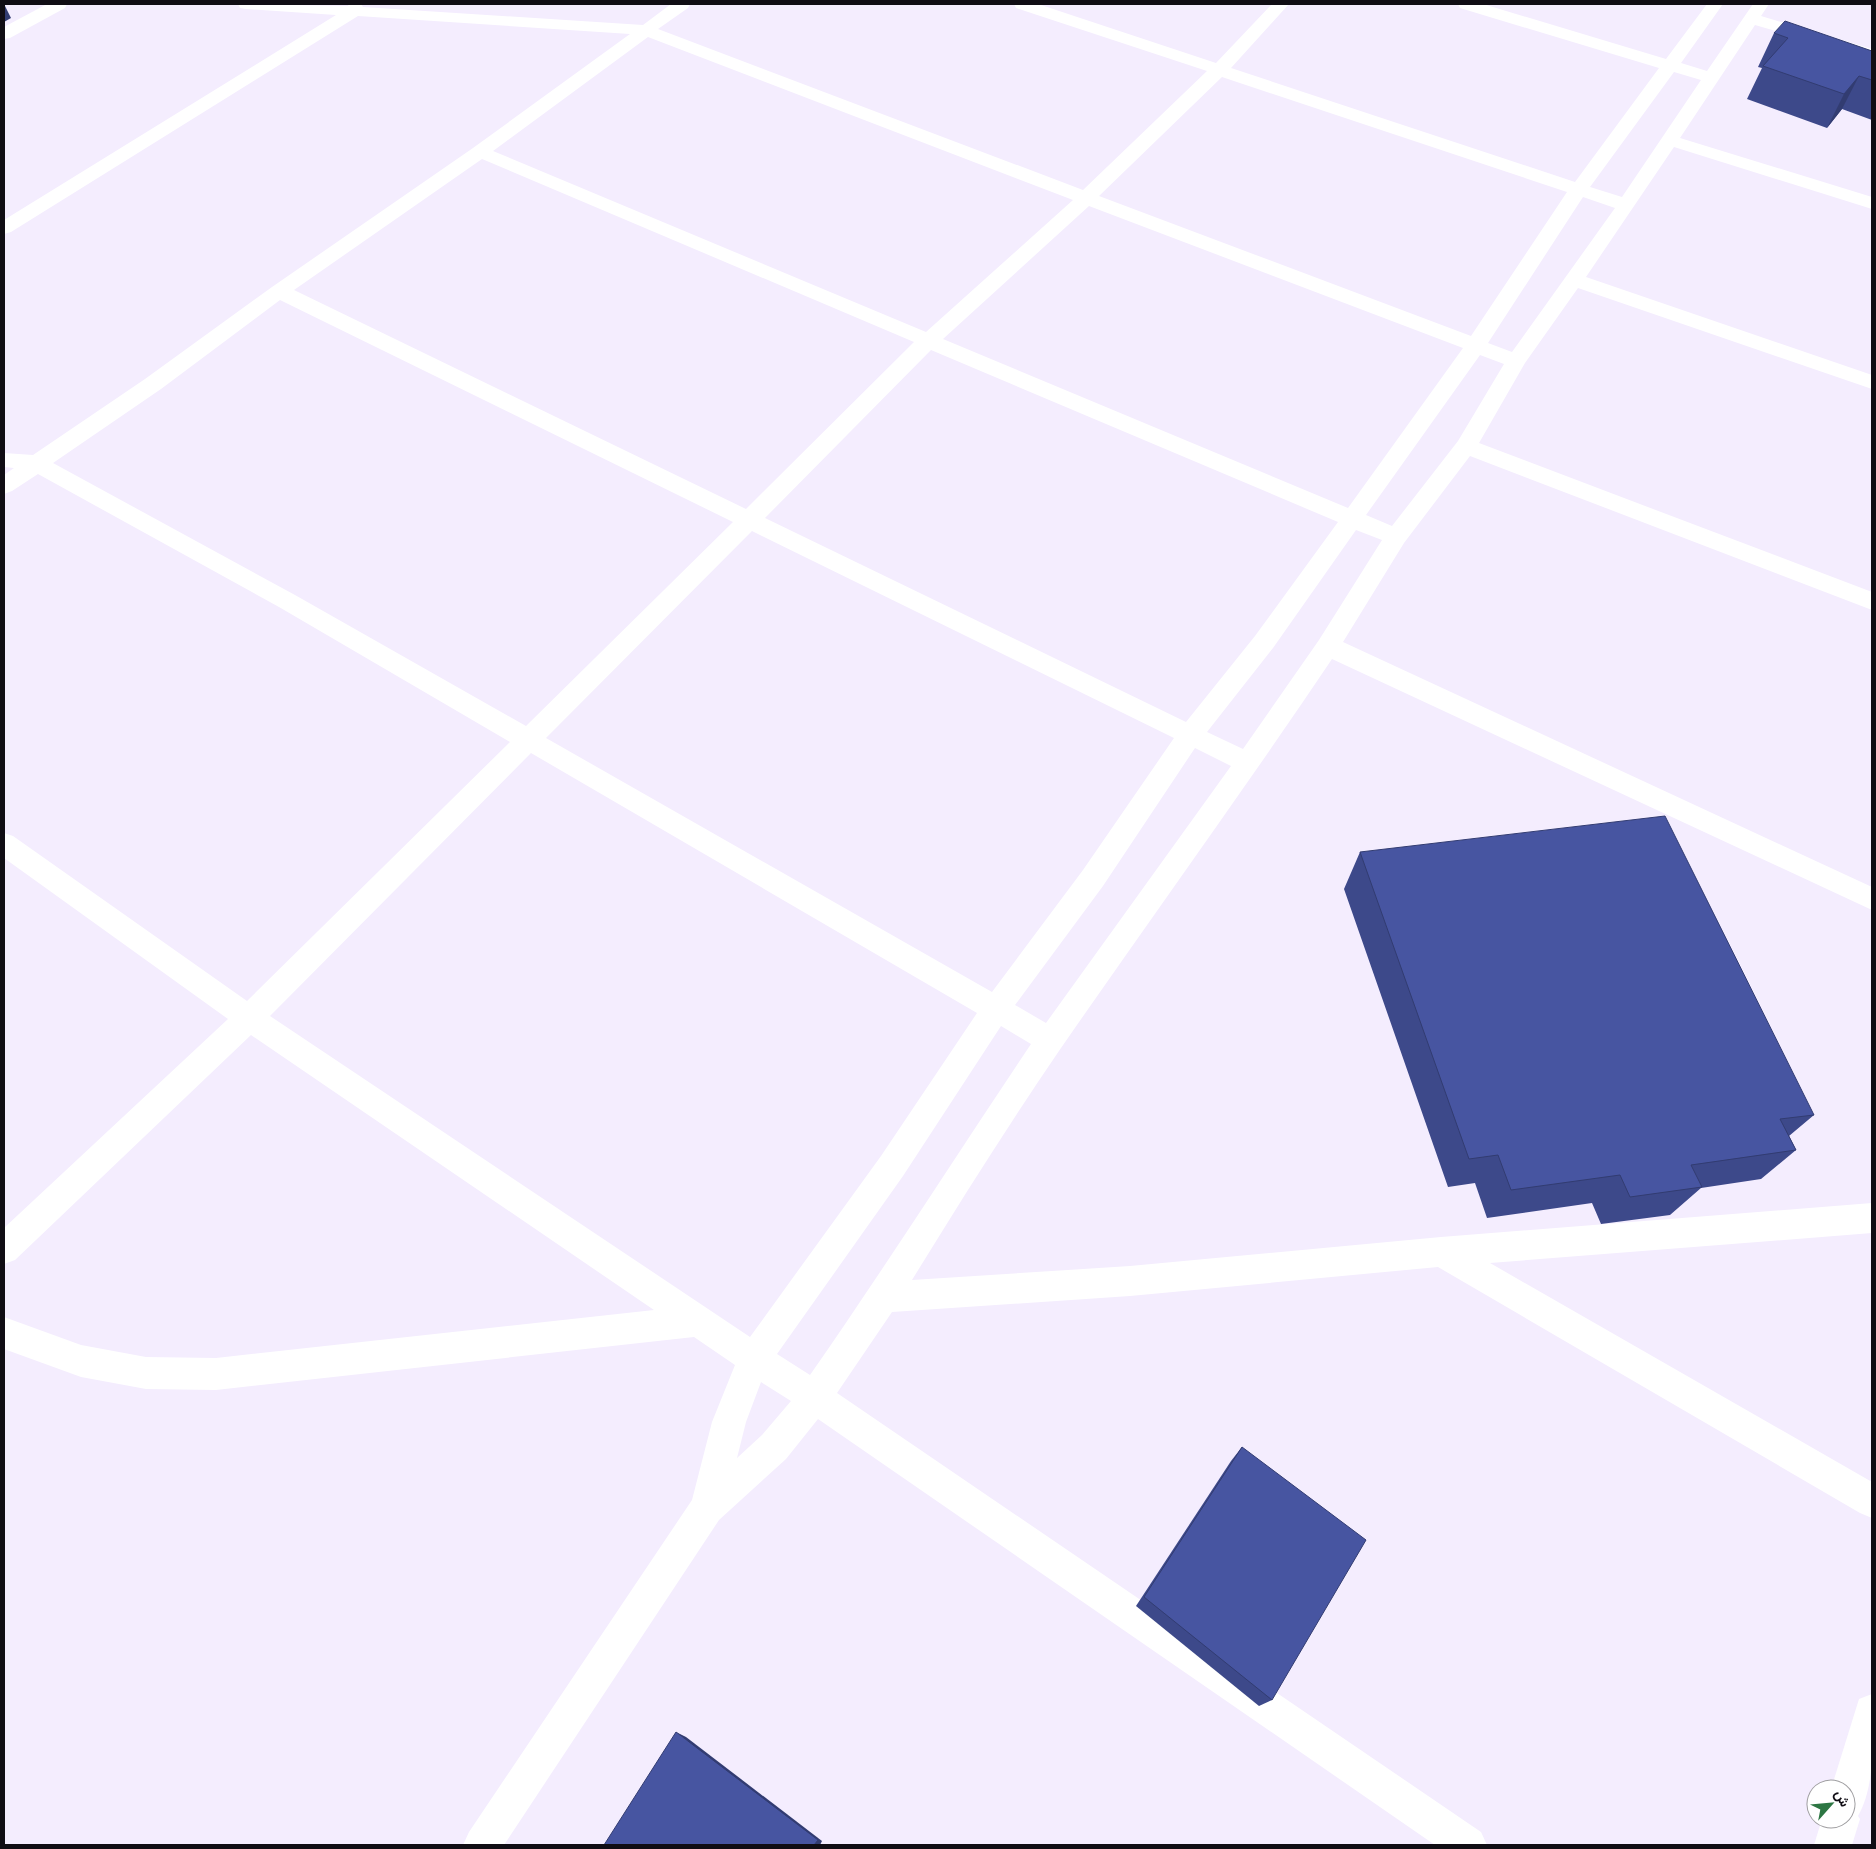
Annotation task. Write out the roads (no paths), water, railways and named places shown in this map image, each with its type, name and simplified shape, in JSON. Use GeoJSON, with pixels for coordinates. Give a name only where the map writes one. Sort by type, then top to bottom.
{"type":"FeatureCollection","features":[{"type":"Feature","properties":{"kind":"street"},"geometry":{"type":"LineString","coordinates":[[4,34],[59,4]]}},
{"type":"Feature","properties":{"kind":"street"},"geometry":{"type":"LineString","coordinates":[[246,4],[355,8],[644,30],[1516,361]]}},
{"type":"Feature","properties":{"kind":"street"},"geometry":{"type":"LineString","coordinates":[[556,23],[558,4]]}},
{"type":"Feature","properties":{"kind":"street"},"geometry":{"type":"LineString","coordinates":[[4,486],[36,462],[153,384],[279,291],[480,152],[682,4]]}},
{"type":"Feature","properties":{"kind":"street"},"geometry":{"type":"LineString","coordinates":[[1022,4],[1218,71],[1626,205]]}},
{"type":"Feature","properties":{"kind":"street"},"geometry":{"type":"LineString","coordinates":[[4,1249],[249,1018],[526,739],[929,340],[1086,198],[1218,71],[1281,4]]}},
{"type":"Feature","properties":{"kind":"street"},"geometry":{"type":"LineString","coordinates":[[1466,4],[1712,78]]}},
{"type":"Feature","properties":{"kind":"street"},"geometry":{"type":"LineString","coordinates":[[708,1508],[729,1422],[754,1359],[892,1166],[996,1009],[1094,878],[1190,735],[1264,642],[1350,518],[1476,345],[1578,190],[1715,4]]}},
{"type":"Feature","properties":{"kind":"street"},"geometry":{"type":"LineString","coordinates":[[4,228],[355,8]]}},
{"type":"Feature","properties":{"kind":"street"},"geometry":{"type":"LineString","coordinates":[[482,1845],[708,1508],[774,1447],[815,1397],[884,1297],[954,1184],[1050,1040],[1248,763],[1328,646],[1396,538],[1466,446],[1516,361],[1626,205],[1756,11],[1872,54]]}},
{"type":"Feature","properties":{"kind":"street"},"geometry":{"type":"LineString","coordinates":[[1669,140],[1872,203]]}},
{"type":"Feature","properties":{"kind":"street"},"geometry":{"type":"LineString","coordinates":[[480,152],[1396,538]]}},
{"type":"Feature","properties":{"kind":"street"},"geometry":{"type":"LineString","coordinates":[[1573,279],[1872,382]]}},
{"type":"Feature","properties":{"kind":"street"},"geometry":{"type":"LineString","coordinates":[[279,291],[1248,763]]}},
{"type":"Feature","properties":{"kind":"street"},"geometry":{"type":"LineString","coordinates":[[1466,446],[1872,601]]}},
{"type":"Feature","properties":{"kind":"street"},"geometry":{"type":"LineString","coordinates":[[4,460],[36,462],[278,596],[1050,1040]]}},
{"type":"Feature","properties":{"kind":"street"},"geometry":{"type":"LineString","coordinates":[[1328,646],[1680,808],[1872,899]]}},
{"type":"Feature","properties":{"kind":"street"},"geometry":{"type":"LineString","coordinates":[[4,844],[249,1018],[754,1359],[815,1397],[1468,1845]]}},
{"type":"Feature","properties":{"kind":"street"},"geometry":{"type":"LineString","coordinates":[[884,1297],[1130,1281],[1441,1252],[1872,1218]]}},
{"type":"Feature","properties":{"kind":"street"},"geometry":{"type":"LineString","coordinates":[[1441,1252],[1872,1501]]}},
{"type":"Feature","properties":{"kind":"street"},"geometry":{"type":"LineString","coordinates":[[4,1333],[81,1360],[146,1373],[216,1374],[698,1321]]}},
{"type":"Feature","properties":{"kind":"street"},"geometry":{"type":"LineString","coordinates":[[1853,1779],[1872,1712]]}},
{"type":"Feature","properties":{"kind":"street"},"geometry":{"type":"LineString","coordinates":[[1833,1845],[1838,1829]]}}]}
